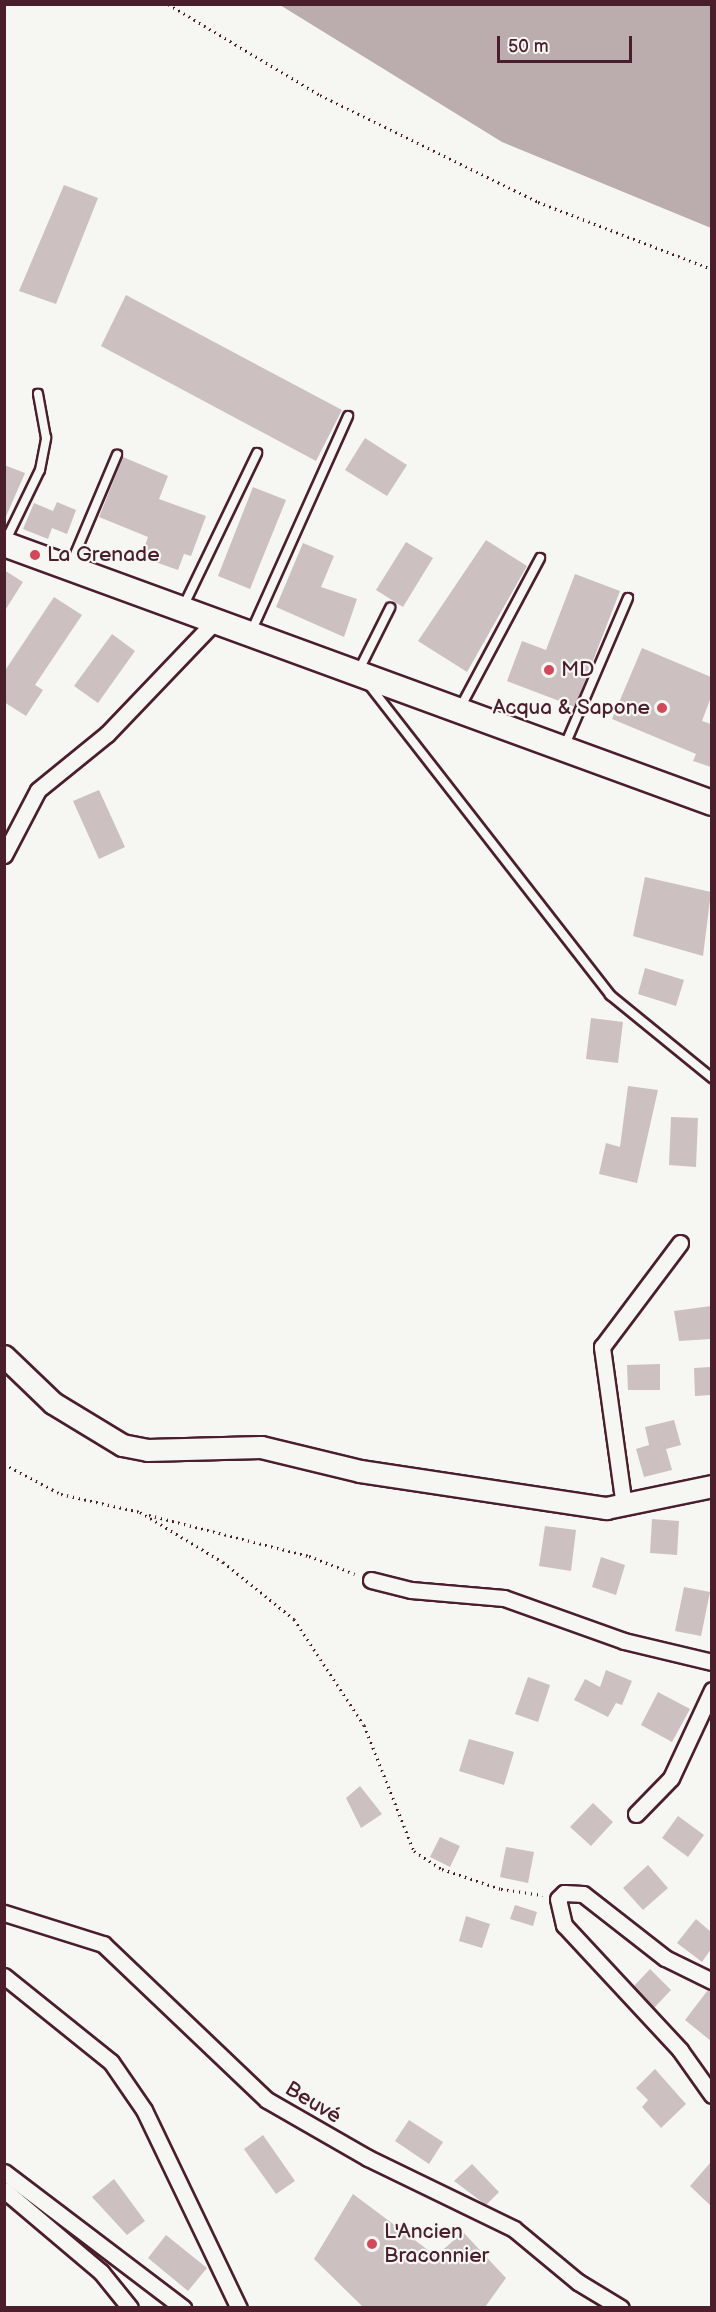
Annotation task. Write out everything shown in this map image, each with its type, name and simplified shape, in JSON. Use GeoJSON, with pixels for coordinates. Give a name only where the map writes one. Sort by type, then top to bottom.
{"type":"FeatureCollection","features":[{"type":"Feature","properties":{"kind":"main road"},"geometry":{"type":"LineString","coordinates":[[4,543],[565,747],[711,803]]}},
{"type":"Feature","properties":{"kind":"street"},"geometry":{"type":"LineString","coordinates":[[4,855],[38,790],[107,734],[215,621]]}},
{"type":"Feature","properties":{"kind":"street"},"geometry":{"type":"LineString","coordinates":[[624,1506],[602,1347],[680,1243]]}},
{"type":"Feature","properties":{"kind":"street"},"geometry":{"type":"LineString","coordinates":[[4,1356],[53,1403],[122,1445],[147,1450],[261,1447],[360,1470],[567,1505],[624,1506],[711,1486]]}},
{"type":"Feature","properties":{"kind":"street"},"geometry":{"type":"LineString","coordinates":[[371,1580],[411,1590],[504,1598],[624,1641],[711,1662]]}},
{"type":"Feature","properties":{"kind":"street"},"geometry":{"type":"LineString","coordinates":[[636,1814],[671,1778],[711,1690]]}},
{"type":"Feature","properties":{"kind":"street"},"geometry":{"type":"LineString","coordinates":[[711,1981],[665,1958],[583,1894],[564,1893],[558,1899],[564,1924],[680,2050],[711,2095]]}},
{"type":"Feature","properties":{"kind":"street","name":"Beuvé"},"geometry":{"type":"LineString","coordinates":[[4,1913],[103,1944],[267,2100],[339,2143],[514,2229],[578,2282],[621,2307]]}},
{"type":"Feature","properties":{"kind":"street"},"geometry":{"type":"LineString","coordinates":[[4,1976],[111,2062],[144,2110],[239,2307]]}},
{"type":"Feature","properties":{"kind":"street"},"geometry":{"type":"LineString","coordinates":[[4,2172],[183,2307]]}},
{"type":"Feature","properties":{"kind":"street"},"geometry":{"type":"LineString","coordinates":[[4,2190],[100,2272],[130,2307]]}},
{"type":"Feature","properties":{"kind":"lane"},"geometry":{"type":"LineString","coordinates":[[4,543],[40,470],[46,438],[38,394]]}},
{"type":"Feature","properties":{"kind":"lane"},"geometry":{"type":"LineString","coordinates":[[250,633],[348,416]]}},
{"type":"Feature","properties":{"kind":"lane"},"geometry":{"type":"LineString","coordinates":[[182,608],[257,453]]}},
{"type":"Feature","properties":{"kind":"lane"},"geometry":{"type":"LineString","coordinates":[[69,567],[117,455]]}},
{"type":"Feature","properties":{"kind":"lane"},"geometry":{"type":"LineString","coordinates":[[459,710],[540,558]]}},
{"type":"Feature","properties":{"kind":"lane"},"geometry":{"type":"LineString","coordinates":[[565,747],[628,598]]}},
{"type":"Feature","properties":{"kind":"lane"},"geometry":{"type":"LineString","coordinates":[[390,608],[358,673],[428,756],[610,995],[711,1078]]}},
{"type":"Feature","properties":{"kind":"path"},"geometry":{"type":"LineString","coordinates":[[168,4],[320,95],[538,202],[711,269]]}},
{"type":"Feature","properties":{"kind":"path"},"geometry":{"type":"LineString","coordinates":[[4,1464],[61,1494],[140,1512],[192,1530],[309,1556],[371,1580]]}},
{"type":"Feature","properties":{"kind":"path"},"geometry":{"type":"LineString","coordinates":[[140,1512],[224,1562],[294,1619],[364,1725],[414,1851],[442,1869],[482,1882],[558,1899]]}},
{"type":"Feature","properties":{"kind":"shaded area"},"geometry":{"type":"Polygon","coordinates":[[[280,5],[711,5],[711,228],[502,142],[280,5]]]}},
{"type":"Feature","properties":{"kind":"building"},"geometry":{"type":"Polygon","coordinates":[[[64,185],[98,198],[56,304],[19,291],[64,185]]]}},
{"type":"Feature","properties":{"kind":"building"},"geometry":{"type":"Polygon","coordinates":[[[126,295],[342,410],[316,461],[101,346],[126,295]]]}},
{"type":"Feature","properties":{"kind":"building"},"geometry":{"type":"Polygon","coordinates":[[[365,438],[407,465],[387,496],[345,470],[365,438]]]}},
{"type":"Feature","properties":{"kind":"building"},"geometry":{"type":"Polygon","coordinates":[[[123,457],[168,476],[159,499],[206,516],[191,556],[184,554],[178,570],[141,557],[148,537],[99,517],[123,457]]]}},
{"type":"Feature","properties":{"kind":"building"},"geometry":{"type":"Polygon","coordinates":[[[4,465],[25,473],[4,521],[4,465]]]}},
{"type":"Feature","properties":{"kind":"building"},"geometry":{"type":"Polygon","coordinates":[[[253,487],[286,500],[250,589],[218,576],[253,487]]]}},
{"type":"Feature","properties":{"kind":"building"},"geometry":{"type":"Polygon","coordinates":[[[57,502],[76,510],[67,534],[52,528],[48,539],[23,529],[34,503],[53,511],[57,502]]]}},
{"type":"Feature","properties":{"kind":"building"},"geometry":{"type":"Polygon","coordinates":[[[486,540],[527,566],[467,672],[418,641],[486,540]]]}},
{"type":"Feature","properties":{"kind":"building"},"geometry":{"type":"Polygon","coordinates":[[[406,542],[433,558],[403,607],[376,590],[406,542]]]}},
{"type":"Feature","properties":{"kind":"building"},"geometry":{"type":"Polygon","coordinates":[[[303,543],[334,556],[321,587],[357,599],[344,637],[276,607],[303,543]]]}},
{"type":"Feature","properties":{"kind":"building"},"geometry":{"type":"Polygon","coordinates":[[[4,570],[23,582],[4,612],[4,570]]]}},
{"type":"Feature","properties":{"kind":"building"},"geometry":{"type":"Polygon","coordinates":[[[575,574],[620,591],[575,707],[507,681],[522,641],[546,650],[575,574]]]}},
{"type":"Feature","properties":{"kind":"building"},"geometry":{"type":"Polygon","coordinates":[[[54,597],[82,615],[35,685],[43,690],[26,716],[4,702],[4,672],[54,597]]]}},
{"type":"Feature","properties":{"kind":"building"},"geometry":{"type":"Polygon","coordinates":[[[112,634],[135,651],[98,703],[74,686],[112,634]]]}},
{"type":"Feature","properties":{"kind":"building","name":"Acqua & Sapone"},"geometry":{"type":"Polygon","coordinates":[[[642,648],[711,677],[711,697],[702,721],[711,724],[711,767],[693,761],[696,754],[612,719],[642,648]]]}},
{"type":"Feature","properties":{"kind":"building"},"geometry":{"type":"Polygon","coordinates":[[[99,790],[125,847],[99,859],[73,801],[99,790]]]}},
{"type":"Feature","properties":{"kind":"building"},"geometry":{"type":"Polygon","coordinates":[[[645,877],[711,892],[703,956],[633,936],[645,877]]]}},
{"type":"Feature","properties":{"kind":"building"},"geometry":{"type":"Polygon","coordinates":[[[645,968],[684,980],[676,1006],[638,994],[645,968]]]}},
{"type":"Feature","properties":{"kind":"building"},"geometry":{"type":"Polygon","coordinates":[[[591,1018],[623,1022],[618,1063],[586,1059],[591,1018]]]}},
{"type":"Feature","properties":{"kind":"building"},"geometry":{"type":"Polygon","coordinates":[[[628,1086],[658,1090],[637,1183],[599,1174],[606,1143],[620,1147],[628,1086]]]}},
{"type":"Feature","properties":{"kind":"building"},"geometry":{"type":"Polygon","coordinates":[[[671,1117],[698,1118],[696,1167],[669,1165],[671,1117]]]}},
{"type":"Feature","properties":{"kind":"building"},"geometry":{"type":"Polygon","coordinates":[[[711,1306],[711,1339],[679,1341],[674,1311],[711,1306]]]}},
{"type":"Feature","properties":{"kind":"building"},"geometry":{"type":"Polygon","coordinates":[[[660,1364],[660,1390],[628,1390],[627,1365],[660,1364]]]}},
{"type":"Feature","properties":{"kind":"building"},"geometry":{"type":"Polygon","coordinates":[[[711,1367],[711,1395],[695,1396],[694,1368],[711,1367]]]}},
{"type":"Feature","properties":{"kind":"building"},"geometry":{"type":"Polygon","coordinates":[[[674,1420],[681,1445],[666,1449],[672,1470],[644,1477],[636,1449],[649,1445],[645,1427],[674,1420]]]}},
{"type":"Feature","properties":{"kind":"building"},"geometry":{"type":"Polygon","coordinates":[[[652,1519],[679,1521],[677,1555],[650,1553],[652,1519]]]}},
{"type":"Feature","properties":{"kind":"building"},"geometry":{"type":"Polygon","coordinates":[[[545,1526],[576,1530],[571,1571],[539,1566],[545,1526]]]}},
{"type":"Feature","properties":{"kind":"building"},"geometry":{"type":"Polygon","coordinates":[[[601,1557],[625,1565],[616,1595],[592,1587],[601,1557]]]}},
{"type":"Feature","properties":{"kind":"building"},"geometry":{"type":"Polygon","coordinates":[[[684,1587],[710,1592],[701,1636],[675,1631],[684,1587]]]}},
{"type":"Feature","properties":{"kind":"building"},"geometry":{"type":"Polygon","coordinates":[[[606,1670],[632,1681],[622,1705],[616,1703],[608,1717],[574,1700],[585,1679],[600,1687],[606,1670]]]}},
{"type":"Feature","properties":{"kind":"building"},"geometry":{"type":"Polygon","coordinates":[[[528,1677],[550,1685],[538,1722],[515,1714],[528,1677]]]}},
{"type":"Feature","properties":{"kind":"building"},"geometry":{"type":"Polygon","coordinates":[[[658,1692],[690,1709],[672,1742],[641,1725],[658,1692]]]}},
{"type":"Feature","properties":{"kind":"building"},"geometry":{"type":"Polygon","coordinates":[[[469,1739],[514,1752],[504,1785],[459,1771],[469,1739]]]}},
{"type":"Feature","properties":{"kind":"building"},"geometry":{"type":"Polygon","coordinates":[[[360,1786],[382,1814],[361,1828],[346,1798],[360,1786]]]}},
{"type":"Feature","properties":{"kind":"building"},"geometry":{"type":"Polygon","coordinates":[[[593,1803],[613,1822],[591,1846],[570,1827],[593,1803]]]}},
{"type":"Feature","properties":{"kind":"building"},"geometry":{"type":"Polygon","coordinates":[[[678,1816],[704,1835],[688,1857],[662,1838],[678,1816]]]}},
{"type":"Feature","properties":{"kind":"building"},"geometry":{"type":"Polygon","coordinates":[[[440,1837],[460,1846],[450,1867],[430,1857],[440,1837]]]}},
{"type":"Feature","properties":{"kind":"building"},"geometry":{"type":"Polygon","coordinates":[[[506,1847],[534,1852],[528,1883],[500,1877],[506,1847]]]}},
{"type":"Feature","properties":{"kind":"building"},"geometry":{"type":"Polygon","coordinates":[[[648,1865],[668,1888],[643,1910],[623,1888],[648,1865]]]}},
{"type":"Feature","properties":{"kind":"building"},"geometry":{"type":"Polygon","coordinates":[[[515,1905],[537,1912],[533,1926],[510,1919],[515,1905]]]}},
{"type":"Feature","properties":{"kind":"building"},"geometry":{"type":"Polygon","coordinates":[[[466,1916],[490,1924],[482,1948],[459,1941],[466,1916]]]}},
{"type":"Feature","properties":{"kind":"building"},"geometry":{"type":"Polygon","coordinates":[[[696,1919],[711,1932],[711,1949],[702,1962],[677,1943],[696,1919]]]}},
{"type":"Feature","properties":{"kind":"building"},"geometry":{"type":"Polygon","coordinates":[[[650,1969],[671,1990],[654,2008],[634,1986],[650,1969]]]}},
{"type":"Feature","properties":{"kind":"building"},"geometry":{"type":"Polygon","coordinates":[[[708,1990],[711,1991],[711,2041],[685,2020],[708,1990]]]}},
{"type":"Feature","properties":{"kind":"building"},"geometry":{"type":"Polygon","coordinates":[[[655,2069],[686,2104],[661,2128],[642,2107],[648,2100],[636,2088],[655,2069]]]}},
{"type":"Feature","properties":{"kind":"building"},"geometry":{"type":"Polygon","coordinates":[[[409,2120],[443,2142],[429,2164],[395,2141],[409,2120]]]}},
{"type":"Feature","properties":{"kind":"building"},"geometry":{"type":"Polygon","coordinates":[[[263,2135],[295,2181],[276,2194],[244,2149],[263,2135]]]}},
{"type":"Feature","properties":{"kind":"building"},"geometry":{"type":"Polygon","coordinates":[[[711,2162],[711,2206],[690,2186],[711,2162]]]}},
{"type":"Feature","properties":{"kind":"building"},"geometry":{"type":"Polygon","coordinates":[[[472,2164],[499,2192],[486,2205],[454,2181],[472,2164]]]}},
{"type":"Feature","properties":{"kind":"building"},"geometry":{"type":"Polygon","coordinates":[[[114,2179],[145,2221],[127,2235],[92,2197],[114,2179]]]}},
{"type":"Feature","properties":{"kind":"building","name":"L'Ancien Braconnier"},"geometry":{"type":"Polygon","coordinates":[[[353,2194],[436,2256],[463,2232],[506,2278],[485,2307],[363,2307],[314,2259],[353,2194]]]}},
{"type":"Feature","properties":{"kind":"building"},"geometry":{"type":"Polygon","coordinates":[[[166,2235],[207,2268],[188,2291],[148,2258],[166,2235]]]}},
{"type":"Feature","properties":{"kind":"place","name":"La Grenade"},"geometry":{"type":"Point","coordinates":[35,555]}},
{"type":"Feature","properties":{"kind":"place","name":"MD"},"geometry":{"type":"Point","coordinates":[549,670]}},
{"type":"Feature","properties":{"kind":"place","name":"Acqua & Sapone"},"geometry":{"type":"Point","coordinates":[662,708]}},
{"type":"Feature","properties":{"kind":"place","name":"L'Ancien Braconnier"},"geometry":{"type":"Point","coordinates":[372,2244]}}]}
